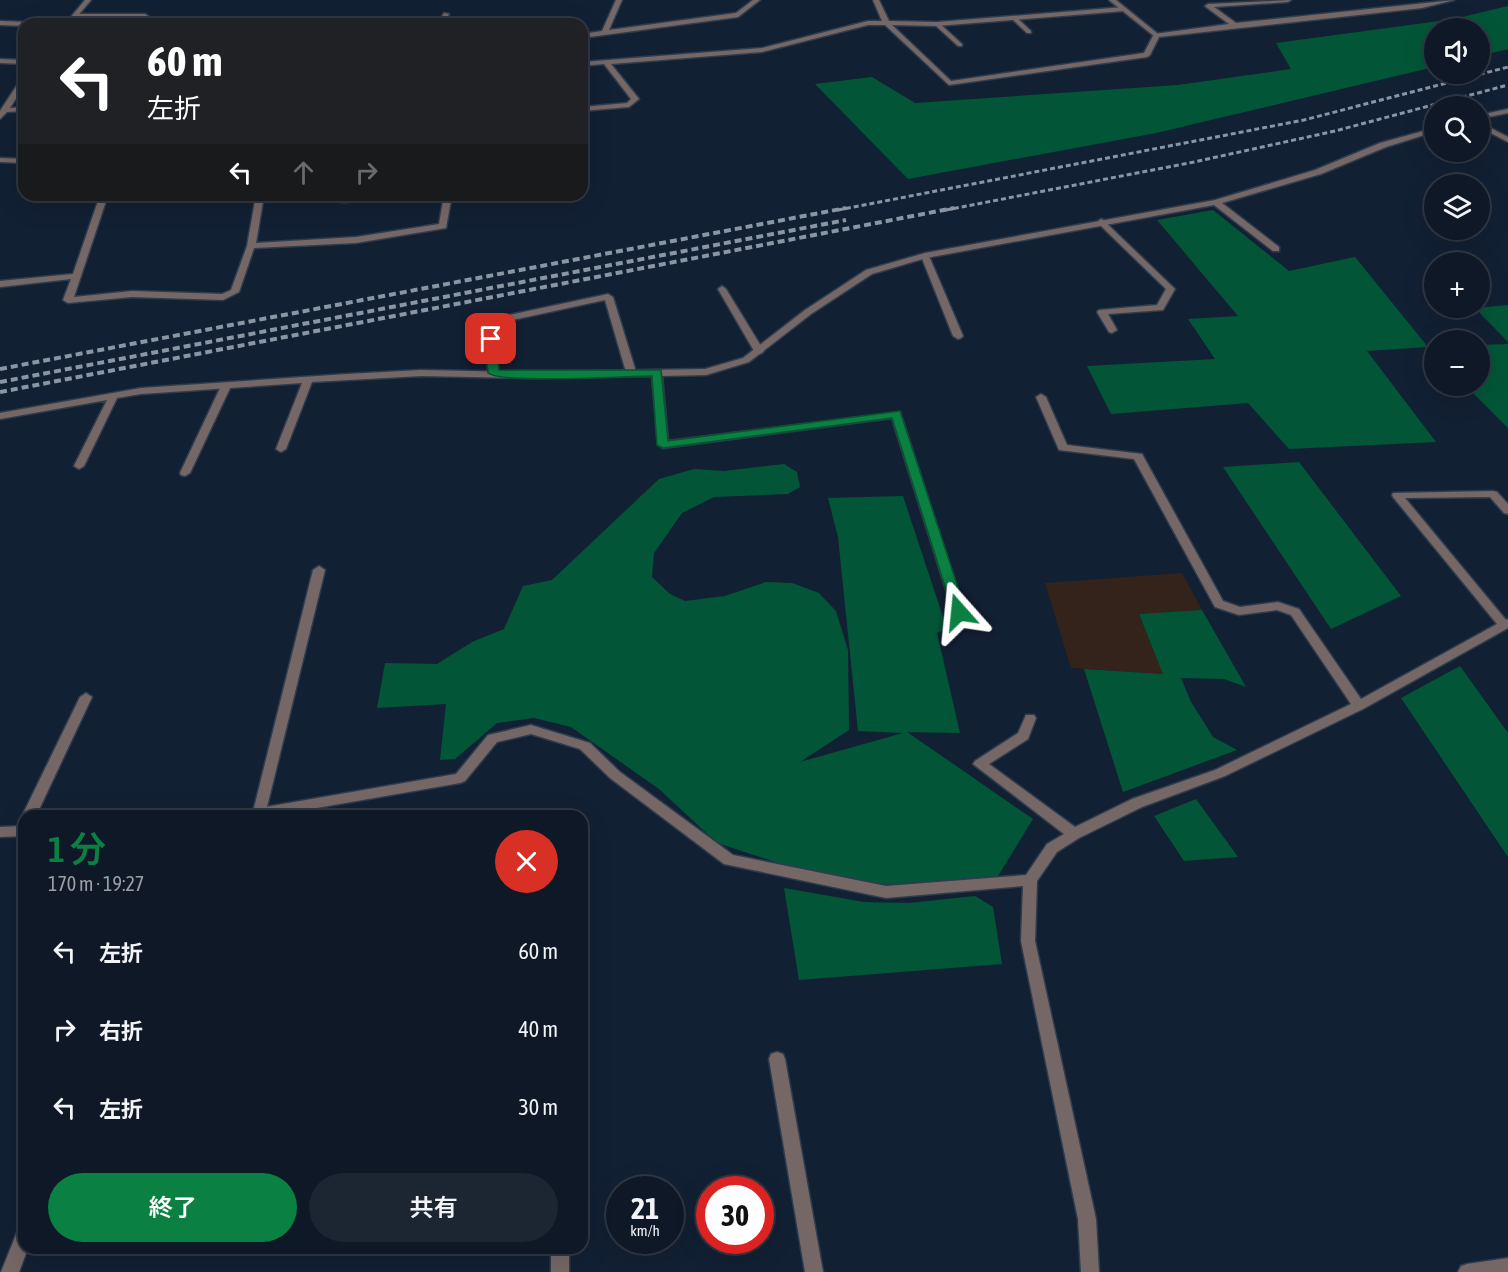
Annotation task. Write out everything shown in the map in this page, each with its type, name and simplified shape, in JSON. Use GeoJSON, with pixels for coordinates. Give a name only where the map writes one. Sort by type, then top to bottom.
{"type":"FeatureCollection","features":[{"type":"Feature","properties":{"kind":"street"},"geometry":{"type":"LineString","coordinates":[[73,18],[88,0]]}},
{"type":"Feature","properties":{"kind":"street"},"geometry":{"type":"LineString","coordinates":[[606,33],[619,0]]}},
{"type":"Feature","properties":{"kind":"street"},"geometry":{"type":"LineString","coordinates":[[588,35],[738,15],[758,0]]}},
{"type":"Feature","properties":{"kind":"street"},"geometry":{"type":"LineString","coordinates":[[876,0],[886,23],[949,83],[1147,55],[1156,35]]}},
{"type":"Feature","properties":{"kind":"street"},"geometry":{"type":"LineString","coordinates":[[1112,0],[1156,35],[1422,6],[1451,0]]}},
{"type":"Feature","properties":{"kind":"street"},"geometry":{"type":"LineString","coordinates":[[1235,25],[1208,6],[1288,0]]}},
{"type":"Feature","properties":{"kind":"street"},"geometry":{"type":"LineString","coordinates":[[1410,0],[1422,6]]}},
{"type":"Feature","properties":{"kind":"street"},"geometry":{"type":"LineString","coordinates":[[588,64],[762,50],[868,23],[937,24],[1124,9]]}},
{"type":"Feature","properties":{"kind":"street"},"geometry":{"type":"LineString","coordinates":[[444,18],[446,14]]}},
{"type":"Feature","properties":{"kind":"street"},"geometry":{"type":"LineString","coordinates":[[76,15],[145,16]]}},
{"type":"Feature","properties":{"kind":"street"},"geometry":{"type":"LineString","coordinates":[[1014,18],[1029,32]]}},
{"type":"Feature","properties":{"kind":"street"},"geometry":{"type":"LineString","coordinates":[[0,23],[18,24]]}},
{"type":"Feature","properties":{"kind":"street"},"geometry":{"type":"LineString","coordinates":[[937,24],[960,45]]}},
{"type":"Feature","properties":{"kind":"street"},"geometry":{"type":"LineString","coordinates":[[0,61],[18,62]]}},
{"type":"Feature","properties":{"kind":"street"},"geometry":{"type":"LineString","coordinates":[[588,108],[629,105],[635,99],[606,62]]}},
{"type":"Feature","properties":{"kind":"street"},"geometry":{"type":"LineString","coordinates":[[2,113],[18,90]]}},
{"type":"Feature","properties":{"kind":"street"},"geometry":{"type":"LineString","coordinates":[[0,99],[12,100]]}},
{"type":"Feature","properties":{"kind":"street"},"geometry":{"type":"LineString","coordinates":[[2,113],[18,110]]}},
{"type":"Feature","properties":{"kind":"street"},"geometry":{"type":"LineString","coordinates":[[1490,115],[1508,111]]}},
{"type":"Feature","properties":{"kind":"street"},"geometry":{"type":"LineString","coordinates":[[1490,130],[1508,140]]}},
{"type":"Feature","properties":{"kind":"street"},"geometry":{"type":"LineString","coordinates":[[0,417],[114,395],[308,380],[421,373],[531,375],[706,372],[746,360],[808,312],[869,272],[925,256],[1216,202],[1318,172],[1383,146],[1424,133]]}},
{"type":"Feature","properties":{"kind":"street"},"geometry":{"type":"LineString","coordinates":[[0,160],[18,161]]}},
{"type":"Feature","properties":{"kind":"street"},"geometry":{"type":"LineString","coordinates":[[102,201],[68,300],[132,294],[223,297],[235,292],[251,246],[259,201]]}},
{"type":"Feature","properties":{"kind":"street"},"geometry":{"type":"LineString","coordinates":[[251,246],[356,240],[443,226],[447,201]]}},
{"type":"Feature","properties":{"kind":"street"},"geometry":{"type":"LineString","coordinates":[[1216,202],[1276,249]]}},
{"type":"Feature","properties":{"kind":"street"},"geometry":{"type":"LineString","coordinates":[[1102,222],[1171,289],[1160,308],[1102,312],[1112,330]]}},
{"type":"Feature","properties":{"kind":"street"},"geometry":{"type":"LineString","coordinates":[[925,256],[958,336]]}},
{"type":"Feature","properties":{"kind":"street"},"geometry":{"type":"LineString","coordinates":[[0,284],[75,276]]}},
{"type":"Feature","properties":{"kind":"street"},"geometry":{"type":"LineString","coordinates":[[722,290],[759,351]]}},
{"type":"Feature","properties":{"kind":"street"},"geometry":{"type":"LineString","coordinates":[[493,373],[489,322],[608,297],[631,372]]}},
{"type":"Feature","properties":{"kind":"street"},"geometry":{"type":"LineString","coordinates":[[657,372],[663,445],[896,414],[959,612]]}},
{"type":"Feature","properties":{"kind":"street"},"geometry":{"type":"LineString","coordinates":[[281,449],[308,380]]}},
{"type":"Feature","properties":{"kind":"street"},"geometry":{"type":"LineString","coordinates":[[185,473],[226,386]]}},
{"type":"Feature","properties":{"kind":"street"},"geometry":{"type":"LineString","coordinates":[[79,466],[114,395]]}},
{"type":"Feature","properties":{"kind":"street"},"geometry":{"type":"LineString","coordinates":[[1041,398],[1064,448],[1138,456],[1219,604],[1239,611],[1278,606],[1295,612],[1359,706]]}},
{"type":"Feature","properties":{"kind":"street"},"geometry":{"type":"LineString","coordinates":[[1090,1272],[1087,1219],[1028,941],[1030,880],[1052,848],[1074,834],[1137,802],[1220,774],[1359,706],[1506,624],[1397,495],[1493,494],[1508,511]]}},
{"type":"Feature","properties":{"kind":"street"},"geometry":{"type":"LineString","coordinates":[[259,810],[319,570]]}},
{"type":"Feature","properties":{"kind":"street"},"geometry":{"type":"LineString","coordinates":[[32,810],[86,697]]}},
{"type":"Feature","properties":{"kind":"street"},"geometry":{"type":"LineString","coordinates":[[1030,718],[1023,736],[980,764],[1074,834]]}},
{"type":"Feature","properties":{"kind":"street"},"geometry":{"type":"LineString","coordinates":[[285,810],[460,778],[493,738],[531,729],[585,746],[615,775],[729,860],[886,892],[1030,880]]}},
{"type":"Feature","properties":{"kind":"street"},"geometry":{"type":"LineString","coordinates":[[0,832],[18,830]]}},
{"type":"Feature","properties":{"kind":"street"},"geometry":{"type":"LineString","coordinates":[[777,1059],[814,1272]]}},
{"type":"Feature","properties":{"kind":"street"},"geometry":{"type":"LineString","coordinates":[[10,1272],[18,1251]]}},
{"type":"Feature","properties":{"kind":"street"},"geometry":{"type":"LineString","coordinates":[[560,1254],[560,1272]]}},
{"type":"Feature","properties":{"kind":"street"},"geometry":{"type":"LineString","coordinates":[[1467,1272],[1508,1266]]}},
{"type":"Feature","properties":{"kind":"shaded area"},"geometry":{"type":"Polygon","coordinates":[[[1182,573],[1202,610],[1139,615],[1164,674],[1071,668],[1045,583],[1182,573]]]}},
{"type":"Feature","properties":{"kind":"green space"},"geometry":{"type":"Polygon","coordinates":[[[1508,6],[1508,49],[1490,53],[1490,18],[1458,18],[1508,6]]]}},
{"type":"Feature","properties":{"kind":"green space"},"geometry":{"type":"Polygon","coordinates":[[[1424,23],[1424,69],[1156,133],[908,179],[815,84],[872,77],[915,103],[1178,85],[1291,69],[1276,43],[1424,23]]]}},
{"type":"Feature","properties":{"kind":"green space"},"geometry":{"type":"Polygon","coordinates":[[[1213,210],[1289,271],[1355,257],[1424,342],[1424,347],[1367,351],[1436,442],[1289,449],[1248,403],[1111,414],[1087,366],[1215,359],[1188,319],[1238,316],[1157,220],[1213,210]]]}},
{"type":"Feature","properties":{"kind":"green space"},"geometry":{"type":"Polygon","coordinates":[[[1508,305],[1508,342],[1485,318],[1490,318],[1490,307],[1508,305]]]}},
{"type":"Feature","properties":{"kind":"green space"},"geometry":{"type":"Polygon","coordinates":[[[1508,344],[1508,428],[1476,396],[1490,396],[1490,345],[1508,344]]]}},
{"type":"Feature","properties":{"kind":"green space"},"geometry":{"type":"Polygon","coordinates":[[[1299,462],[1401,596],[1331,629],[1223,467],[1299,462]]]}},
{"type":"Feature","properties":{"kind":"green space"},"geometry":{"type":"Polygon","coordinates":[[[784,464],[797,472],[800,487],[788,494],[714,497],[682,513],[654,553],[652,577],[670,594],[685,601],[725,596],[766,582],[792,583],[819,593],[836,611],[848,650],[849,730],[800,762],[903,733],[858,731],[838,537],[828,498],[903,496],[947,629],[937,633],[960,733],[907,732],[1033,819],[998,876],[885,885],[785,865],[717,843],[659,789],[571,727],[534,718],[497,723],[455,759],[440,760],[446,704],[377,708],[385,663],[437,664],[472,642],[504,629],[523,586],[552,580],[659,479],[694,469],[724,471],[784,464]]]}},
{"type":"Feature","properties":{"kind":"green space"},"geometry":{"type":"Polygon","coordinates":[[[1202,610],[1246,687],[1224,679],[1181,678],[1191,702],[1213,737],[1237,750],[1123,792],[1084,669],[1163,674],[1139,614],[1202,610]]]}},
{"type":"Feature","properties":{"kind":"green space"},"geometry":{"type":"Polygon","coordinates":[[[1460,666],[1508,733],[1508,857],[1401,698],[1460,666]]]}},
{"type":"Feature","properties":{"kind":"green space"},"geometry":{"type":"Polygon","coordinates":[[[1196,799],[1238,857],[1184,861],[1154,816],[1196,799]]]}},
{"type":"Feature","properties":{"kind":"green space"},"geometry":{"type":"Polygon","coordinates":[[[784,888],[864,902],[909,903],[975,896],[993,907],[1002,964],[799,980],[784,888]]]}},
{"type":"Feature","properties":{"kind":"railway"},"geometry":{"type":"LineString","coordinates":[[838,210],[1304,120],[1508,67]]}},
{"type":"Feature","properties":{"kind":"railway"},"geometry":{"type":"LineString","coordinates":[[946,210],[1194,162],[1335,131],[1508,85]]}},
{"type":"Feature","properties":{"kind":"railway"},"geometry":{"type":"LineString","coordinates":[[0,369],[846,208]]}},
{"type":"Feature","properties":{"kind":"railway"},"geometry":{"type":"LineString","coordinates":[[0,392],[954,208]]}},
{"type":"Feature","properties":{"kind":"railway"},"geometry":{"type":"LineString","coordinates":[[0,382],[846,220]]}},
{"type":"Feature","properties":{"kind":"route"},"geometry":{"type":"LineString","coordinates":[[491,339],[493,373],[531,375],[657,372],[663,445],[896,414],[959,612]]}}]}
